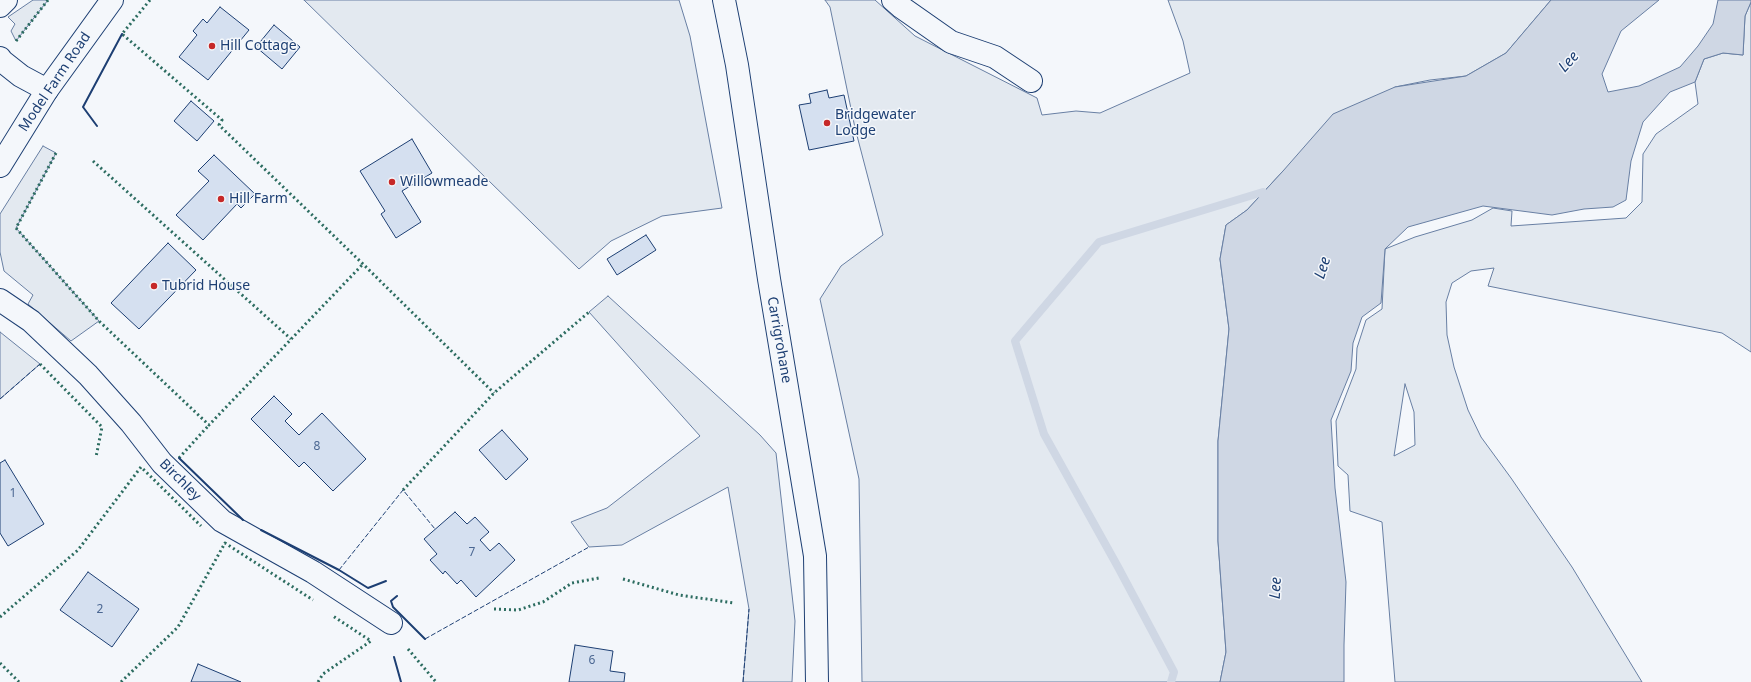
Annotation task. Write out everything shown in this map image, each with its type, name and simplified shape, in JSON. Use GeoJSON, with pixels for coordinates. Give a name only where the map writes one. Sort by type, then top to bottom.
{"type":"FeatureCollection","features":[{"type":"Feature","properties":{"kind":"main road"},"geometry":{"type":"LineString","coordinates":[[0,6],[6,0]]}},
{"type":"Feature","properties":{"kind":"main road","name":"Model Farm Road"},"geometry":{"type":"LineString","coordinates":[[0,166],[47,90],[112,0]]}},
{"type":"Feature","properties":{"kind":"main road","name":"Carrigrohane"},"geometry":{"type":"LineString","coordinates":[[724,0],[737,65],[769,279],[815,556],[817,682]]}},
{"type":"Feature","properties":{"kind":"main road"},"geometry":{"type":"LineString","coordinates":[[893,0],[901,8],[950,42],[995,57],[1031,80]]}},
{"type":"Feature","properties":{"kind":"main road"},"geometry":{"type":"LineString","coordinates":[[0,58],[21,76],[47,90]]}},
{"type":"Feature","properties":{"kind":"main road","name":"Birchley"},"geometry":{"type":"LineString","coordinates":[[0,300],[31,321],[88,375],[131,423],[162,463],[222,521],[313,572],[391,623]]}},
{"type":"Feature","properties":{"kind":"shaded area"},"geometry":{"type":"Polygon","coordinates":[[[33,0],[48,0],[16,41],[11,31],[15,24],[8,17],[33,0]]]}},
{"type":"Feature","properties":{"kind":"shaded area"},"geometry":{"type":"Polygon","coordinates":[[[304,0],[679,0],[690,36],[722,208],[662,216],[611,241],[579,269],[304,0]]]}},
{"type":"Feature","properties":{"kind":"shaded area"},"geometry":{"type":"Polygon","coordinates":[[[825,0],[875,0],[915,36],[1037,98],[1042,115],[1076,111],[1100,113],[1190,73],[1183,41],[1168,0],[1551,0],[1506,53],[1466,76],[1430,80],[1395,87],[1283,171],[1247,210],[1226,225],[1220,259],[1229,329],[1218,441],[1218,541],[1226,652],[1220,682],[862,682],[859,479],[820,299],[841,266],[883,235],[855,128],[830,7],[825,0]]]}},
{"type":"Feature","properties":{"kind":"shaded area"},"geometry":{"type":"Polygon","coordinates":[[[1751,2],[1751,352],[1722,333],[1488,286],[1494,268],[1471,271],[1452,283],[1446,302],[1447,335],[1454,367],[1468,410],[1481,437],[1572,567],[1642,682],[1395,682],[1382,522],[1350,511],[1348,475],[1338,466],[1336,421],[1356,369],[1357,348],[1366,320],[1382,309],[1385,249],[1415,237],[1472,220],[1493,208],[1512,211],[1511,226],[1626,218],[1642,202],[1643,154],[1656,134],[1698,104],[1695,82],[1704,59],[1723,53],[1743,55],[1745,16],[1751,2]],[[1405,384],[1394,456],[1415,445],[1414,412],[1405,384]]]}},
{"type":"Feature","properties":{"kind":"shaded area"},"geometry":{"type":"Polygon","coordinates":[[[43,146],[56,153],[16,228],[99,321],[71,341],[28,304],[33,295],[4,271],[0,252],[0,214],[43,146]]]}},
{"type":"Feature","properties":{"kind":"shaded area"},"geometry":{"type":"Polygon","coordinates":[[[608,296],[760,435],[776,453],[795,621],[792,682],[743,682],[749,609],[728,487],[622,545],[589,547],[571,522],[607,508],[700,436],[589,312],[608,296]]]}},
{"type":"Feature","properties":{"kind":"shaded area"},"geometry":{"type":"Polygon","coordinates":[[[0,332],[40,364],[0,399],[0,332]]]}},
{"type":"Feature","properties":{"kind":"water","name":"Lee"},"geometry":{"type":"Polygon","coordinates":[[[1551,0],[1659,0],[1621,31],[1602,74],[1608,92],[1639,86],[1680,67],[1698,46],[1713,24],[1718,0],[1751,0],[1751,2],[1745,16],[1743,55],[1723,53],[1704,59],[1695,82],[1670,92],[1643,122],[1631,161],[1626,200],[1613,207],[1584,209],[1552,215],[1483,206],[1408,227],[1385,249],[1381,303],[1362,317],[1353,343],[1351,371],[1331,420],[1335,488],[1346,582],[1344,682],[1220,682],[1226,652],[1218,541],[1218,441],[1229,329],[1220,259],[1226,225],[1247,210],[1333,114],[1395,87],[1466,76],[1506,53],[1551,0]]]}},
{"type":"Feature","properties":{"kind":"building","name":"Hill Cottage"},"geometry":{"type":"Polygon","coordinates":[[[220,7],[249,30],[208,80],[179,57],[197,35],[193,31],[203,19],[207,23],[220,7]]]}},
{"type":"Feature","properties":{"kind":"building"},"geometry":{"type":"Polygon","coordinates":[[[274,25],[300,47],[282,69],[256,47],[274,25]]]}},
{"type":"Feature","properties":{"kind":"building","name":"Bridgewater Lodge"},"geometry":{"type":"Polygon","coordinates":[[[827,90],[829,98],[844,95],[854,141],[809,150],[799,105],[811,103],[809,94],[827,90]]]}},
{"type":"Feature","properties":{"kind":"building"},"geometry":{"type":"Polygon","coordinates":[[[191,101],[214,121],[197,141],[174,121],[191,101]]]}},
{"type":"Feature","properties":{"kind":"building","name":"Willowmeade"},"geometry":{"type":"Polygon","coordinates":[[[412,139],[432,173],[402,191],[421,222],[396,238],[381,214],[385,211],[360,171],[412,139]]]}},
{"type":"Feature","properties":{"kind":"building","name":"Hill Farm"},"geometry":{"type":"Polygon","coordinates":[[[214,155],[255,194],[241,208],[237,204],[203,240],[176,215],[209,181],[198,171],[214,155]]]}},
{"type":"Feature","properties":{"kind":"building"},"geometry":{"type":"Polygon","coordinates":[[[646,235],[656,250],[617,275],[607,259],[646,235]]]}},
{"type":"Feature","properties":{"kind":"building","name":"Tubrid House"},"geometry":{"type":"Polygon","coordinates":[[[168,243],[196,270],[139,329],[111,303],[168,243]]]}},
{"type":"Feature","properties":{"kind":"building"},"geometry":{"type":"Polygon","coordinates":[[[274,396],[292,414],[285,421],[299,435],[322,413],[366,459],[333,491],[304,462],[299,467],[251,419],[274,396]]]}},
{"type":"Feature","properties":{"kind":"building"},"geometry":{"type":"Polygon","coordinates":[[[502,430],[528,459],[506,480],[479,450],[502,430]]]}},
{"type":"Feature","properties":{"kind":"building"},"geometry":{"type":"Polygon","coordinates":[[[5,460],[44,524],[8,546],[0,533],[0,463],[5,460]]]}},
{"type":"Feature","properties":{"kind":"building"},"geometry":{"type":"Polygon","coordinates":[[[455,512],[467,524],[475,517],[489,532],[480,540],[490,551],[499,543],[515,560],[476,597],[461,580],[457,584],[445,571],[443,574],[430,560],[437,554],[424,539],[455,512]]]}},
{"type":"Feature","properties":{"kind":"building"},"geometry":{"type":"Polygon","coordinates":[[[88,572],[139,609],[112,647],[60,610],[88,572]]]}},
{"type":"Feature","properties":{"kind":"building"},"geometry":{"type":"Polygon","coordinates":[[[575,645],[613,651],[610,671],[625,673],[624,682],[569,682],[575,645]]]}},
{"type":"Feature","properties":{"kind":"building"},"geometry":{"type":"Polygon","coordinates":[[[198,664],[241,682],[191,682],[198,664]]]}},
{"type":"Feature","properties":{"kind":"waterway"},"geometry":{"type":"LineString","coordinates":[[1171,682],[1174,672],[1044,434],[1015,341],[1099,242],[1263,192]]}},
{"type":"Feature","properties":{"kind":"hedge"},"geometry":{"type":"LineString","coordinates":[[16,41],[48,0]]}},
{"type":"Feature","properties":{"kind":"hedge"},"geometry":{"type":"LineString","coordinates":[[150,0],[122,34],[222,120],[219,125],[494,393]]}},
{"type":"Feature","properties":{"kind":"hedge"},"geometry":{"type":"LineString","coordinates":[[56,153],[16,228],[99,321],[209,425],[363,264]]}},
{"type":"Feature","properties":{"kind":"hedge"},"geometry":{"type":"LineString","coordinates":[[93,161],[291,339]]}},
{"type":"Feature","properties":{"kind":"hedge"},"geometry":{"type":"LineString","coordinates":[[403,490],[494,393],[589,312]]}},
{"type":"Feature","properties":{"kind":"hedge"},"geometry":{"type":"LineString","coordinates":[[40,364],[102,427],[96,457]]}},
{"type":"Feature","properties":{"kind":"hedge"},"geometry":{"type":"LineString","coordinates":[[179,458],[209,425]]}},
{"type":"Feature","properties":{"kind":"hedge"},"geometry":{"type":"LineString","coordinates":[[0,617],[78,550],[141,467],[201,526]]}},
{"type":"Feature","properties":{"kind":"hedge"},"geometry":{"type":"LineString","coordinates":[[121,682],[178,627],[225,543],[313,600]]}},
{"type":"Feature","properties":{"kind":"hedge"},"geometry":{"type":"LineString","coordinates":[[494,609],[518,610],[543,602],[572,583],[599,578]]}},
{"type":"Feature","properties":{"kind":"hedge"},"geometry":{"type":"LineString","coordinates":[[623,579],[679,595],[734,603]]}},
{"type":"Feature","properties":{"kind":"hedge"},"geometry":{"type":"LineString","coordinates":[[318,682],[323,674],[371,641],[333,616]]}},
{"type":"Feature","properties":{"kind":"hedge"},"geometry":{"type":"LineString","coordinates":[[408,649],[436,682]]}},
{"type":"Feature","properties":{"kind":"hedge"},"geometry":{"type":"LineString","coordinates":[[0,663],[19,682]]}},
{"type":"Feature","properties":{"kind":"fence"},"geometry":{"type":"LineString","coordinates":[[0,399],[40,364]]}},
{"type":"Feature","properties":{"kind":"fence"},"geometry":{"type":"LineString","coordinates":[[339,570],[403,490],[435,529]]}},
{"type":"Feature","properties":{"kind":"fence"},"geometry":{"type":"LineString","coordinates":[[425,639],[589,547]]}},
{"type":"Feature","properties":{"kind":"fence"},"geometry":{"type":"LineString","coordinates":[[743,682],[749,609]]}},
{"type":"Feature","properties":{"kind":"wall"},"geometry":{"type":"LineString","coordinates":[[97,126],[83,107],[122,34]]}},
{"type":"Feature","properties":{"kind":"wall"},"geometry":{"type":"LineString","coordinates":[[179,458],[243,520]]}},
{"type":"Feature","properties":{"kind":"wall"},"geometry":{"type":"LineString","coordinates":[[261,530],[339,570],[368,588],[386,581]]}},
{"type":"Feature","properties":{"kind":"wall"},"geometry":{"type":"LineString","coordinates":[[397,596],[391,601],[393,607],[425,639]]}},
{"type":"Feature","properties":{"kind":"wall"},"geometry":{"type":"LineString","coordinates":[[394,657],[401,682]]}},
{"type":"Feature","properties":{"kind":"place","name":"Hill Cottage"},"geometry":{"type":"Point","coordinates":[212,46]}},
{"type":"Feature","properties":{"kind":"place","name":"Bridgewater Lodge"},"geometry":{"type":"Point","coordinates":[827,123]}},
{"type":"Feature","properties":{"kind":"place","name":"Willowmeade"},"geometry":{"type":"Point","coordinates":[392,182]}},
{"type":"Feature","properties":{"kind":"place","name":"Hill Farm"},"geometry":{"type":"Point","coordinates":[221,199]}},
{"type":"Feature","properties":{"kind":"place","name":"Tubrid House"},"geometry":{"type":"Point","coordinates":[154,286]}}]}
